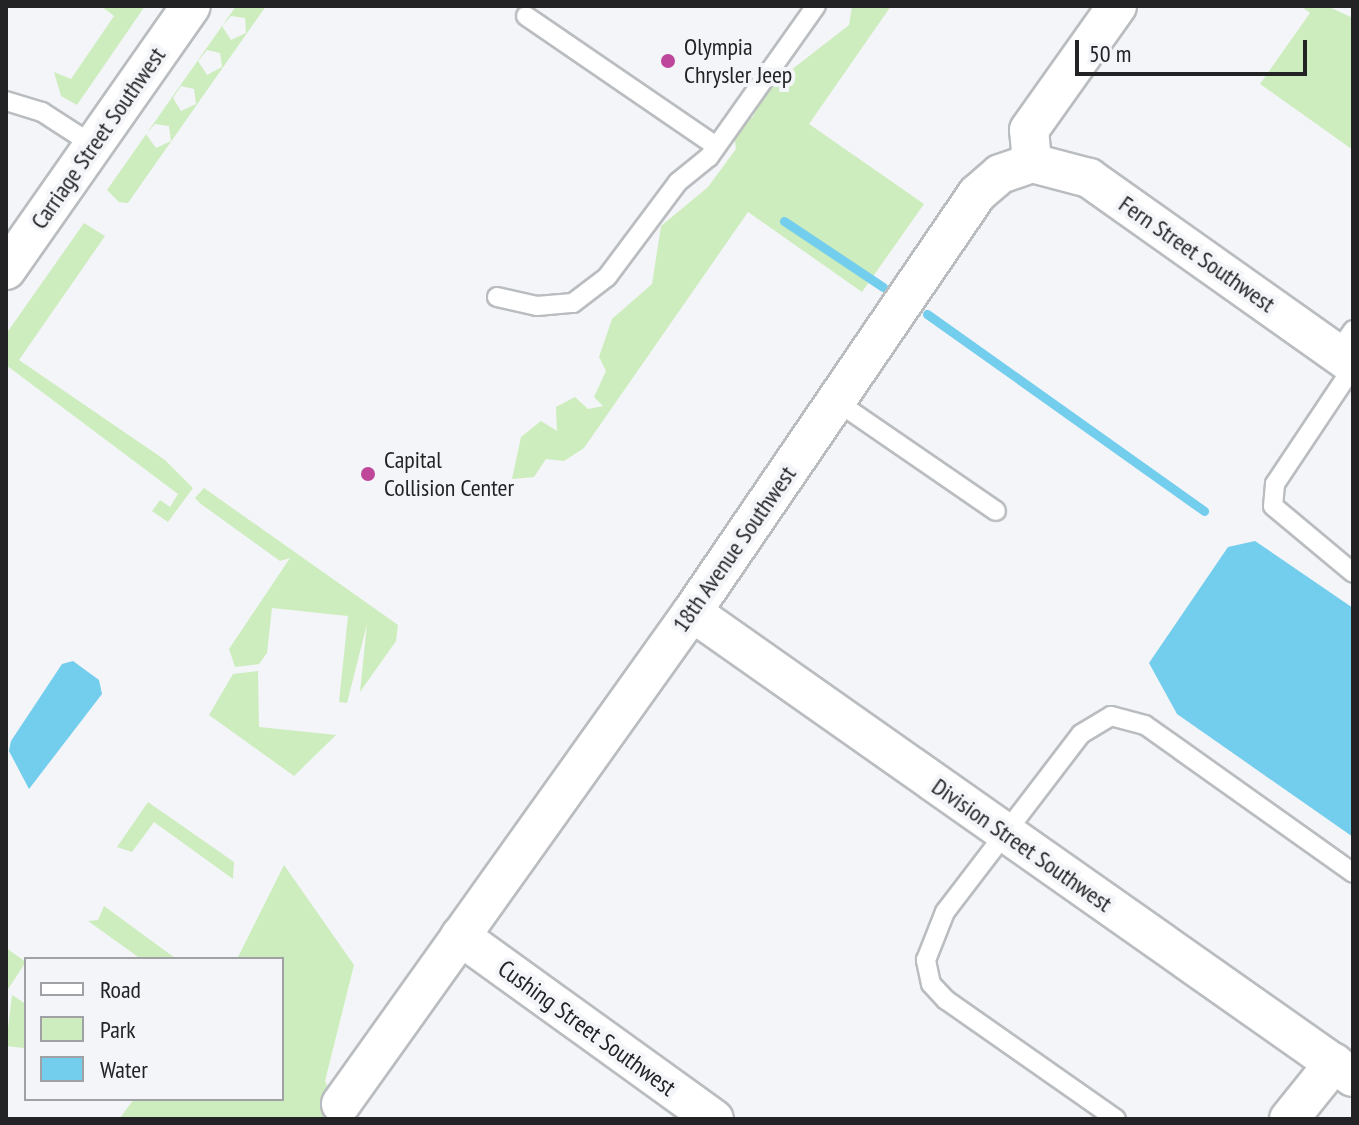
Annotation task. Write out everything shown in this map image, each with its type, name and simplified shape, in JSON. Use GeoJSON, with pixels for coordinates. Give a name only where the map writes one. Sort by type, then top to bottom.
{"type":"FeatureCollection","features":[{"type":"Feature","properties":{"kind":"street","name":"Carriage Street Southwest"},"geometry":{"type":"LineString","coordinates":[[6,270],[191,6]]}},
{"type":"Feature","properties":{"kind":"street"},"geometry":{"type":"LineString","coordinates":[[1032,163],[1029,130],[1117,6]]}},
{"type":"Feature","properties":{"kind":"street","name":"Fern Street Southwest"},"geometry":{"type":"LineString","coordinates":[[1032,163],[1089,178],[1349,354]]}},
{"type":"Feature","properties":{"kind":"street","name":"18th Avenue Southwest"},"geometry":{"type":"LineString","coordinates":[[341,1104],[692,612],[977,194],[1000,174],[1032,163]]}},
{"type":"Feature","properties":{"kind":"street","name":"Division Street Southwest"},"geometry":{"type":"LineString","coordinates":[[692,612],[1005,835],[1344,1070]]}},
{"type":"Feature","properties":{"kind":"street","name":"Cushing Street Southwest"},"geometry":{"type":"LineString","coordinates":[[460,936],[714,1119]]}},
{"type":"Feature","properties":{"kind":"street"},"geometry":{"type":"LineString","coordinates":[[1289,1119],[1344,1070]]}},
{"type":"Feature","properties":{"kind":"lane"},"geometry":{"type":"LineString","coordinates":[[497,297],[537,306],[573,303],[607,277],[678,182],[716,146],[816,6]]}},
{"type":"Feature","properties":{"kind":"lane"},"geometry":{"type":"LineString","coordinates":[[526,16],[716,146]]}},
{"type":"Feature","properties":{"kind":"lane"},"geometry":{"type":"LineString","coordinates":[[6,101],[42,112],[93,145]]}},
{"type":"Feature","properties":{"kind":"lane"},"geometry":{"type":"LineString","coordinates":[[1349,354],[1275,484],[1273,506],[1353,573]]}},
{"type":"Feature","properties":{"kind":"lane"},"geometry":{"type":"LineString","coordinates":[[836,401],[996,511]]}},
{"type":"Feature","properties":{"kind":"lane"},"geometry":{"type":"LineString","coordinates":[[1116,1119],[931,984],[926,960],[932,933],[1094,721],[1130,718],[1353,873]]}},
{"type":"Feature","properties":{"kind":"green space"},"geometry":{"type":"Polygon","coordinates":[[[101,6],[145,6],[77,105],[61,96],[54,72],[71,79],[114,16],[101,6]]]}},
{"type":"Feature","properties":{"kind":"green space"},"geometry":{"type":"Polygon","coordinates":[[[236,6],[266,6],[128,203],[119,202],[107,190],[146,134],[156,148],[171,141],[169,126],[155,124],[147,133],[236,6]],[[231,16],[222,26],[231,40],[246,33],[245,18],[231,16]],[[207,50],[198,61],[207,75],[222,67],[220,53],[207,50]],[[181,86],[173,98],[181,111],[196,104],[194,89],[181,86]]]}},
{"type":"Feature","properties":{"kind":"green space"},"geometry":{"type":"Polygon","coordinates":[[[852,6],[891,6],[809,124],[924,204],[862,292],[748,212],[584,448],[564,461],[546,459],[534,477],[512,479],[521,437],[541,421],[557,431],[556,407],[575,397],[588,409],[603,406],[594,397],[606,371],[599,357],[612,319],[652,284],[661,226],[708,187],[736,149],[733,127],[753,117],[763,92],[849,25],[852,6]]]}},
{"type":"Feature","properties":{"kind":"green space"},"geometry":{"type":"Polygon","coordinates":[[[1301,6],[1327,6],[1353,18],[1353,150],[1260,84],[1310,13],[1301,6]]]}},
{"type":"Feature","properties":{"kind":"green space"},"geometry":{"type":"Polygon","coordinates":[[[84,223],[105,236],[19,360],[165,460],[193,488],[168,522],[152,511],[160,500],[170,507],[178,494],[6,365],[6,334],[84,223]]]}},
{"type":"Feature","properties":{"kind":"green space"},"geometry":{"type":"Polygon","coordinates":[[[204,488],[398,625],[396,641],[360,692],[367,624],[347,703],[339,702],[348,616],[272,608],[267,653],[259,664],[235,667],[229,649],[290,558],[280,561],[201,504],[195,498],[204,488]]]}},
{"type":"Feature","properties":{"kind":"green space"},"geometry":{"type":"Polygon","coordinates":[[[258,671],[259,727],[336,735],[294,776],[209,715],[233,674],[258,671]]]}},
{"type":"Feature","properties":{"kind":"green space"},"geometry":{"type":"Polygon","coordinates":[[[148,802],[234,862],[233,879],[154,822],[132,852],[117,847],[148,802]]]}},
{"type":"Feature","properties":{"kind":"green space"},"geometry":{"type":"Polygon","coordinates":[[[284,865],[354,965],[325,1081],[342,1119],[119,1119],[132,1101],[284,1101],[284,957],[238,957],[284,865]]]}},
{"type":"Feature","properties":{"kind":"green space"},"geometry":{"type":"Polygon","coordinates":[[[104,906],[174,957],[138,957],[88,921],[98,920],[104,906]]]}},
{"type":"Feature","properties":{"kind":"green space"},"geometry":{"type":"Polygon","coordinates":[[[6,948],[24,961],[24,965],[6,992],[6,948]]]}},
{"type":"Feature","properties":{"kind":"green space"},"geometry":{"type":"Polygon","coordinates":[[[12,995],[24,1003],[24,1048],[6,1046],[12,995]]]}},
{"type":"Feature","properties":{"kind":"water"},"geometry":{"type":"Polygon","coordinates":[[[1255,541],[1353,608],[1353,837],[1177,714],[1149,663],[1228,547],[1255,541]]]}},
{"type":"Feature","properties":{"kind":"water"},"geometry":{"type":"Polygon","coordinates":[[[73,661],[99,680],[102,694],[29,789],[9,751],[11,741],[62,664],[73,661]]]}},
{"type":"Feature","properties":{"kind":"waterway"},"geometry":{"type":"LineString","coordinates":[[784,221],[883,287]]}},
{"type":"Feature","properties":{"kind":"waterway"},"geometry":{"type":"LineString","coordinates":[[927,314],[1204,511]]}},
{"type":"Feature","properties":{"kind":"place","name":"Olympia Chrysler Jeep"},"geometry":{"type":"Point","coordinates":[668,61]}},
{"type":"Feature","properties":{"kind":"place","name":"Capital Collision Center"},"geometry":{"type":"Point","coordinates":[368,474]}}]}
